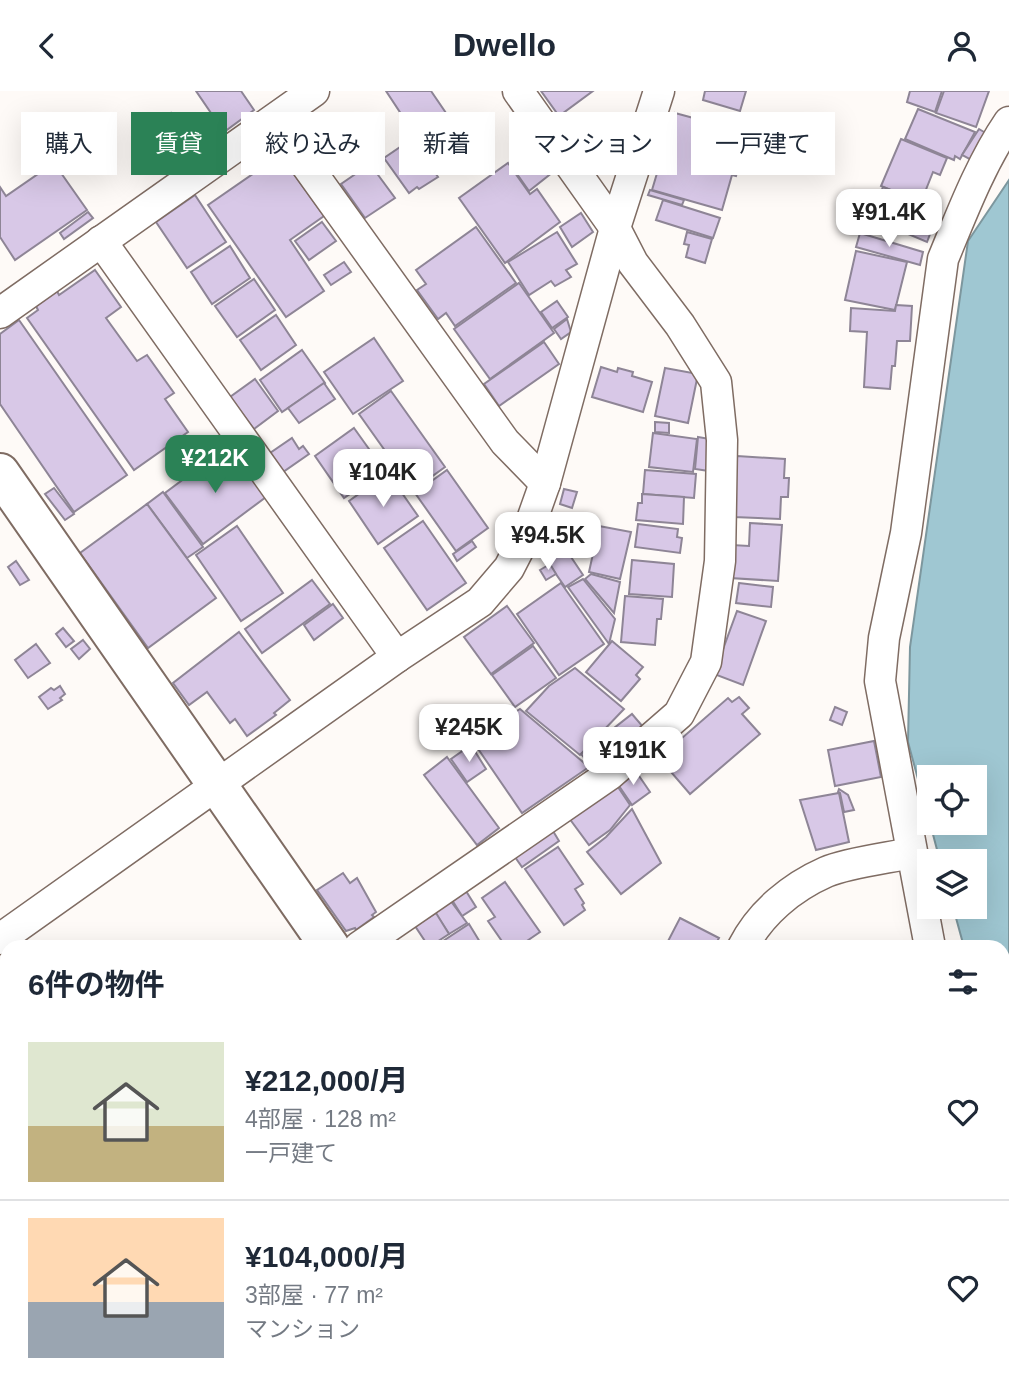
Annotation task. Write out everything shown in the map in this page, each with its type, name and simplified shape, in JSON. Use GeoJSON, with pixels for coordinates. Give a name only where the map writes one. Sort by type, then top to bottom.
{"type":"FeatureCollection","features":[{"type":"Feature","properties":{"kind":"street"},"geometry":{"type":"LineString","coordinates":[[285,112],[314,91]]}},
{"type":"Feature","properties":{"kind":"street"},"geometry":{"type":"LineString","coordinates":[[369,940],[609,775],[679,714],[706,662],[720,561],[722,440],[716,381],[680,325],[633,263],[615,228],[518,91]]}},
{"type":"Feature","properties":{"kind":"street"},"geometry":{"type":"LineString","coordinates":[[0,939],[480,601],[509,568],[528,531],[545,484],[615,228],[659,91]]}},
{"type":"Feature","properties":{"kind":"street"},"geometry":{"type":"LineString","coordinates":[[929,940],[880,681],[884,638],[906,533],[943,260],[998,138],[1009,122]]}},
{"type":"Feature","properties":{"kind":"street"},"geometry":{"type":"LineString","coordinates":[[0,313],[241,143]]}},
{"type":"Feature","properties":{"kind":"street"},"geometry":{"type":"LineString","coordinates":[[313,175],[505,442],[545,484]]}},
{"type":"Feature","properties":{"kind":"street"},"geometry":{"type":"LineString","coordinates":[[102,241],[397,657]]}},
{"type":"Feature","properties":{"kind":"street"},"geometry":{"type":"LineString","coordinates":[[0,473],[325,940]]}},
{"type":"Feature","properties":{"kind":"street"},"geometry":{"type":"LineString","coordinates":[[746,940],[783,896],[828,871],[911,853]]}},
{"type":"Feature","properties":{"kind":"water"},"geometry":{"type":"Polygon","coordinates":[[[1009,180],[1009,940],[962,940],[956,919],[987,919],[987,849],[937,849],[933,835],[987,835],[987,765],[917,765],[917,775],[908,742],[910,647],[968,241],[1009,180]]]}},
{"type":"Feature","properties":{"kind":"building"},"geometry":{"type":"Polygon","coordinates":[[[196,91],[241,91],[254,110],[241,112],[241,120],[227,130],[227,112],[210,112],[196,91]]]}},
{"type":"Feature","properties":{"kind":"building"},"geometry":{"type":"Polygon","coordinates":[[[386,91],[431,91],[445,112],[400,112],[386,91]]]}},
{"type":"Feature","properties":{"kind":"building"},"geometry":{"type":"Polygon","coordinates":[[[541,91],[593,91],[564,112],[556,112],[541,91]]]}},
{"type":"Feature","properties":{"kind":"building"},"geometry":{"type":"Polygon","coordinates":[[[705,91],[746,91],[740,111],[703,100],[705,91]]]}},
{"type":"Feature","properties":{"kind":"building"},"geometry":{"type":"Polygon","coordinates":[[[910,91],[942,91],[935,112],[907,102],[910,91]]]}},
{"type":"Feature","properties":{"kind":"building"},"geometry":{"type":"Polygon","coordinates":[[[944,91],[989,91],[976,127],[936,113],[944,91]]]}},
{"type":"Feature","properties":{"kind":"building"},"geometry":{"type":"Polygon","coordinates":[[[918,109],[975,132],[960,159],[955,156],[954,160],[905,139],[918,109]]]}},
{"type":"Feature","properties":{"kind":"building"},"geometry":{"type":"Polygon","coordinates":[[[677,114],[691,117],[691,175],[732,175],[722,210],[652,190],[656,175],[677,175],[677,114]]]}},
{"type":"Feature","properties":{"kind":"building"},"geometry":{"type":"Polygon","coordinates":[[[979,129],[989,135],[975,162],[962,155],[979,129]]]}},
{"type":"Feature","properties":{"kind":"building"},"geometry":{"type":"Polygon","coordinates":[[[901,139],[947,158],[940,175],[933,172],[921,202],[881,186],[901,139]]]}},
{"type":"Feature","properties":{"kind":"building"},"geometry":{"type":"Polygon","coordinates":[[[399,148],[399,175],[438,177],[409,193],[385,157],[399,148]]]}},
{"type":"Feature","properties":{"kind":"building"},"geometry":{"type":"Polygon","coordinates":[[[508,163],[509,175],[517,175],[530,194],[537,189],[560,222],[505,263],[459,198],[495,175],[508,163]]]}},
{"type":"Feature","properties":{"kind":"building"},"geometry":{"type":"Polygon","coordinates":[[[37,175],[62,175],[87,210],[15,260],[0,237],[0,187],[6,196],[37,175]]]}},
{"type":"Feature","properties":{"kind":"building"},"geometry":{"type":"Polygon","coordinates":[[[251,175],[294,175],[324,216],[290,240],[324,291],[286,317],[208,205],[251,175]]]}},
{"type":"Feature","properties":{"kind":"building"},"geometry":{"type":"Polygon","coordinates":[[[354,175],[378,175],[395,198],[365,218],[341,184],[354,175]]]}},
{"type":"Feature","properties":{"kind":"building"},"geometry":{"type":"Polygon","coordinates":[[[518,175],[549,175],[529,191],[518,175]]]}},
{"type":"Feature","properties":{"kind":"building"},"geometry":{"type":"Polygon","coordinates":[[[883,187],[939,211],[927,242],[870,218],[883,187]]]}},
{"type":"Feature","properties":{"kind":"building"},"geometry":{"type":"Polygon","coordinates":[[[650,190],[684,200],[682,205],[648,195],[650,190]]]}},
{"type":"Feature","properties":{"kind":"building"},"geometry":{"type":"Polygon","coordinates":[[[195,195],[226,242],[187,268],[156,222],[195,195]]]}},
{"type":"Feature","properties":{"kind":"building"},"geometry":{"type":"Polygon","coordinates":[[[663,200],[720,218],[713,238],[656,220],[663,200]]]}},
{"type":"Feature","properties":{"kind":"building"},"geometry":{"type":"Polygon","coordinates":[[[88,212],[93,218],[64,239],[60,233],[88,212]]]}},
{"type":"Feature","properties":{"kind":"building"},"geometry":{"type":"Polygon","coordinates":[[[581,213],[593,232],[572,247],[560,227],[581,213]]]}},
{"type":"Feature","properties":{"kind":"building"},"geometry":{"type":"Polygon","coordinates":[[[322,222],[336,241],[309,260],[295,241],[322,222]]]}},
{"type":"Feature","properties":{"kind":"building"},"geometry":{"type":"Polygon","coordinates":[[[476,227],[516,283],[455,326],[446,313],[438,319],[417,290],[426,284],[416,270],[476,227]]]}},
{"type":"Feature","properties":{"kind":"building"},"geometry":{"type":"Polygon","coordinates":[[[557,232],[577,264],[566,270],[571,277],[555,286],[551,281],[529,295],[508,262],[557,232]]]}},
{"type":"Feature","properties":{"kind":"building"},"geometry":{"type":"Polygon","coordinates":[[[687,232],[712,239],[705,263],[686,257],[689,245],[684,244],[687,232]]]}},
{"type":"Feature","properties":{"kind":"building"},"geometry":{"type":"Polygon","coordinates":[[[860,233],[923,252],[920,265],[856,247],[860,233]]]}},
{"type":"Feature","properties":{"kind":"building"},"geometry":{"type":"Polygon","coordinates":[[[230,246],[250,278],[212,304],[191,272],[230,246]]]}},
{"type":"Feature","properties":{"kind":"building"},"geometry":{"type":"Polygon","coordinates":[[[856,251],[907,262],[895,310],[845,300],[856,251]]]}},
{"type":"Feature","properties":{"kind":"building"},"geometry":{"type":"Polygon","coordinates":[[[344,262],[351,272],[331,285],[324,275],[344,262]]]}},
{"type":"Feature","properties":{"kind":"building"},"geometry":{"type":"Polygon","coordinates":[[[95,270],[121,307],[106,318],[137,361],[147,355],[174,393],[165,399],[188,432],[134,470],[27,318],[38,310],[36,306],[57,291],[59,295],[95,270]]]}},
{"type":"Feature","properties":{"kind":"building"},"geometry":{"type":"Polygon","coordinates":[[[254,279],[275,310],[237,337],[215,306],[254,279]]]}},
{"type":"Feature","properties":{"kind":"building"},"geometry":{"type":"Polygon","coordinates":[[[519,283],[554,333],[490,379],[454,329],[519,283]]]}},
{"type":"Feature","properties":{"kind":"building"},"geometry":{"type":"Polygon","coordinates":[[[557,301],[568,317],[552,328],[541,312],[557,301]]]}},
{"type":"Feature","properties":{"kind":"building"},"geometry":{"type":"Polygon","coordinates":[[[896,305],[912,306],[910,341],[897,341],[890,389],[864,387],[867,332],[850,331],[851,308],[895,311],[896,305]]]}},
{"type":"Feature","properties":{"kind":"building"},"geometry":{"type":"Polygon","coordinates":[[[276,315],[296,345],[261,370],[240,340],[276,315]]]}},
{"type":"Feature","properties":{"kind":"building"},"geometry":{"type":"Polygon","coordinates":[[[567,319],[571,332],[561,339],[554,329],[567,319]]]}},
{"type":"Feature","properties":{"kind":"building"},"geometry":{"type":"Polygon","coordinates":[[[19,320],[127,475],[74,512],[0,404],[0,334],[19,320]]]}},
{"type":"Feature","properties":{"kind":"building"},"geometry":{"type":"Polygon","coordinates":[[[374,338],[403,381],[353,414],[324,372],[374,338]]]}},
{"type":"Feature","properties":{"kind":"building"},"geometry":{"type":"Polygon","coordinates":[[[544,342],[559,364],[499,406],[484,384],[544,342]]]}},
{"type":"Feature","properties":{"kind":"building"},"geometry":{"type":"Polygon","coordinates":[[[302,350],[325,383],[282,412],[260,380],[302,350]]]}},
{"type":"Feature","properties":{"kind":"building"},"geometry":{"type":"Polygon","coordinates":[[[601,367],[617,372],[618,368],[633,372],[632,376],[652,382],[643,412],[592,397],[601,367]]]}},
{"type":"Feature","properties":{"kind":"building"},"geometry":{"type":"Polygon","coordinates":[[[665,368],[698,374],[688,423],[655,416],[665,368]]]}},
{"type":"Feature","properties":{"kind":"building"},"geometry":{"type":"Polygon","coordinates":[[[255,379],[278,411],[254,429],[230,397],[255,379]]]}},
{"type":"Feature","properties":{"kind":"building"},"geometry":{"type":"Polygon","coordinates":[[[324,383],[335,399],[299,423],[288,408],[324,383]]]}},
{"type":"Feature","properties":{"kind":"building"},"geometry":{"type":"Polygon","coordinates":[[[391,391],[445,467],[413,490],[359,414],[391,391]]]}},
{"type":"Feature","properties":{"kind":"building"},"geometry":{"type":"Polygon","coordinates":[[[655,422],[669,423],[669,433],[655,432],[655,422]]]}},
{"type":"Feature","properties":{"kind":"building"},"geometry":{"type":"Polygon","coordinates":[[[354,428],[384,470],[344,498],[315,456],[354,428]]]}},
{"type":"Feature","properties":{"kind":"building"},"geometry":{"type":"Polygon","coordinates":[[[653,433],[697,439],[693,472],[649,467],[653,433]]]}},
{"type":"Feature","properties":{"kind":"building"},"geometry":{"type":"Polygon","coordinates":[[[698,437],[710,439],[709,471],[695,469],[698,437]]]}},
{"type":"Feature","properties":{"kind":"building"},"geometry":{"type":"Polygon","coordinates":[[[292,438],[299,449],[303,446],[309,454],[283,472],[270,453],[292,438]]]}},
{"type":"Feature","properties":{"kind":"building"},"geometry":{"type":"Polygon","coordinates":[[[228,446],[266,497],[203,544],[165,493],[228,446]]]}},
{"type":"Feature","properties":{"kind":"building"},"geometry":{"type":"Polygon","coordinates":[[[737,456],[785,459],[784,478],[789,478],[788,497],[781,497],[780,519],[734,517],[737,456]]]}},
{"type":"Feature","properties":{"kind":"building"},"geometry":{"type":"Polygon","coordinates":[[[447,470],[488,528],[456,551],[415,493],[447,470]]]}},
{"type":"Feature","properties":{"kind":"building"},"geometry":{"type":"Polygon","coordinates":[[[645,470],[696,474],[694,498],[643,494],[645,470]]]}},
{"type":"Feature","properties":{"kind":"building"},"geometry":{"type":"Polygon","coordinates":[[[388,473],[418,516],[378,544],[349,501],[388,473]]]}},
{"type":"Feature","properties":{"kind":"building"},"geometry":{"type":"Polygon","coordinates":[[[54,488],[74,514],[65,520],[45,494],[54,488]]]}},
{"type":"Feature","properties":{"kind":"building"},"geometry":{"type":"Polygon","coordinates":[[[564,489],[577,492],[572,508],[560,504],[564,489]]]}},
{"type":"Feature","properties":{"kind":"building"},"geometry":{"type":"Polygon","coordinates":[[[163,492],[203,547],[187,558],[147,504],[163,492]]]}},
{"type":"Feature","properties":{"kind":"building"},"geometry":{"type":"Polygon","coordinates":[[[642,494],[684,497],[683,524],[636,520],[642,494]]]}},
{"type":"Feature","properties":{"kind":"building"},"geometry":{"type":"Polygon","coordinates":[[[147,504],[216,598],[148,648],[80,553],[147,504]]]}},
{"type":"Feature","properties":{"kind":"building"},"geometry":{"type":"Polygon","coordinates":[[[423,521],[466,583],[427,610],[384,548],[423,521]]]}},
{"type":"Feature","properties":{"kind":"building"},"geometry":{"type":"Polygon","coordinates":[[[750,523],[782,525],[778,581],[730,578],[732,545],[749,546],[750,523]]]}},
{"type":"Feature","properties":{"kind":"building"},"geometry":{"type":"Polygon","coordinates":[[[638,524],[678,529],[677,537],[682,538],[680,553],[635,547],[638,524]]]}},
{"type":"Feature","properties":{"kind":"building"},"geometry":{"type":"Polygon","coordinates":[[[237,526],[283,593],[241,621],[196,555],[237,526]]]}},
{"type":"Feature","properties":{"kind":"building"},"geometry":{"type":"Polygon","coordinates":[[[599,526],[631,532],[620,579],[589,572],[599,526]]]}},
{"type":"Feature","properties":{"kind":"building"},"geometry":{"type":"Polygon","coordinates":[[[557,536],[583,575],[565,587],[542,554],[548,541],[557,536]]]}},
{"type":"Feature","properties":{"kind":"building"},"geometry":{"type":"Polygon","coordinates":[[[472,541],[476,547],[457,561],[453,554],[472,541]]]}},
{"type":"Feature","properties":{"kind":"building"},"geometry":{"type":"Polygon","coordinates":[[[632,560],[674,564],[672,597],[629,594],[632,560]]]}},
{"type":"Feature","properties":{"kind":"building"},"geometry":{"type":"Polygon","coordinates":[[[16,561],[29,580],[20,585],[8,567],[16,561]]]}},
{"type":"Feature","properties":{"kind":"building"},"geometry":{"type":"Polygon","coordinates":[[[550,564],[556,574],[546,580],[540,570],[550,564]]]}},
{"type":"Feature","properties":{"kind":"building"},"geometry":{"type":"Polygon","coordinates":[[[591,574],[620,582],[614,613],[585,579],[591,574]]]}},
{"type":"Feature","properties":{"kind":"building"},"geometry":{"type":"Polygon","coordinates":[[[583,579],[615,619],[609,644],[568,587],[583,579]]]}},
{"type":"Feature","properties":{"kind":"building"},"geometry":{"type":"Polygon","coordinates":[[[312,580],[330,604],[262,653],[245,629],[312,580]]]}},
{"type":"Feature","properties":{"kind":"building"},"geometry":{"type":"Polygon","coordinates":[[[561,583],[604,644],[559,675],[517,614],[561,583]]]}},
{"type":"Feature","properties":{"kind":"building"},"geometry":{"type":"Polygon","coordinates":[[[739,583],[773,587],[771,607],[736,603],[739,583]]]}},
{"type":"Feature","properties":{"kind":"building"},"geometry":{"type":"Polygon","coordinates":[[[625,596],[663,599],[661,619],[657,619],[655,645],[621,642],[625,596]]]}},
{"type":"Feature","properties":{"kind":"building"},"geometry":{"type":"Polygon","coordinates":[[[333,604],[343,618],[314,640],[304,625],[333,604]]]}},
{"type":"Feature","properties":{"kind":"building"},"geometry":{"type":"Polygon","coordinates":[[[507,606],[534,643],[491,674],[464,637],[507,606]]]}},
{"type":"Feature","properties":{"kind":"building"},"geometry":{"type":"Polygon","coordinates":[[[737,611],[766,621],[743,685],[714,674],[737,611]]]}},
{"type":"Feature","properties":{"kind":"building"},"geometry":{"type":"Polygon","coordinates":[[[63,628],[74,641],[66,647],[56,634],[63,628]]]}},
{"type":"Feature","properties":{"kind":"building"},"geometry":{"type":"Polygon","coordinates":[[[239,632],[290,700],[274,713],[276,715],[247,736],[235,719],[230,723],[207,692],[189,705],[173,683],[239,632]]]}},
{"type":"Feature","properties":{"kind":"building"},"geometry":{"type":"Polygon","coordinates":[[[83,640],[90,649],[79,659],[71,649],[83,640]]]}},
{"type":"Feature","properties":{"kind":"building"},"geometry":{"type":"Polygon","coordinates":[[[612,641],[643,667],[636,675],[640,679],[621,701],[586,672],[612,641]]]}},
{"type":"Feature","properties":{"kind":"building"},"geometry":{"type":"Polygon","coordinates":[[[36,644],[50,663],[28,678],[15,660],[36,644]]]}},
{"type":"Feature","properties":{"kind":"building"},"geometry":{"type":"Polygon","coordinates":[[[533,646],[556,678],[515,707],[492,675],[533,646]]]}},
{"type":"Feature","properties":{"kind":"building"},"geometry":{"type":"Polygon","coordinates":[[[575,668],[624,709],[580,755],[526,711],[549,686],[575,668]]]}},
{"type":"Feature","properties":{"kind":"building"},"geometry":{"type":"Polygon","coordinates":[[[60,686],[65,694],[60,698],[62,700],[48,709],[39,697],[51,688],[54,690],[60,686]]]}},
{"type":"Feature","properties":{"kind":"building"},"geometry":{"type":"Polygon","coordinates":[[[739,697],[749,708],[742,714],[760,734],[690,794],[659,758],[728,698],[732,702],[739,697]]]}},
{"type":"Feature","properties":{"kind":"building"},"geometry":{"type":"Polygon","coordinates":[[[835,707],[847,712],[842,725],[830,720],[835,707]]]}},
{"type":"Feature","properties":{"kind":"building"},"geometry":{"type":"Polygon","coordinates":[[[520,709],[589,767],[522,813],[472,740],[520,709]]]}},
{"type":"Feature","properties":{"kind":"building"},"geometry":{"type":"Polygon","coordinates":[[[632,714],[644,728],[592,767],[581,754],[632,714]]]}},
{"type":"Feature","properties":{"kind":"building"},"geometry":{"type":"Polygon","coordinates":[[[874,741],[881,777],[835,786],[828,750],[874,741]]]}},
{"type":"Feature","properties":{"kind":"building"},"geometry":{"type":"Polygon","coordinates":[[[471,745],[486,769],[467,782],[451,759],[471,745]]]}},
{"type":"Feature","properties":{"kind":"building"},"geometry":{"type":"Polygon","coordinates":[[[447,757],[499,828],[477,845],[424,775],[447,757]]]}},
{"type":"Feature","properties":{"kind":"building"},"geometry":{"type":"Polygon","coordinates":[[[635,770],[650,792],[632,805],[617,783],[635,770]]]}},
{"type":"Feature","properties":{"kind":"building"},"geometry":{"type":"Polygon","coordinates":[[[616,784],[630,805],[610,830],[589,845],[569,818],[616,784]]]}},
{"type":"Feature","properties":{"kind":"building"},"geometry":{"type":"Polygon","coordinates":[[[839,789],[848,795],[854,810],[844,812],[839,789]]]}},
{"type":"Feature","properties":{"kind":"building"},"geometry":{"type":"Polygon","coordinates":[[[839,793],[849,842],[816,850],[800,800],[839,793]]]}},
{"type":"Feature","properties":{"kind":"building"},"geometry":{"type":"Polygon","coordinates":[[[632,809],[661,863],[621,894],[587,852],[606,837],[632,809]]]}},
{"type":"Feature","properties":{"kind":"building"},"geometry":{"type":"Polygon","coordinates":[[[553,831],[559,841],[522,867],[515,857],[553,831]]]}},
{"type":"Feature","properties":{"kind":"building"},"geometry":{"type":"Polygon","coordinates":[[[558,847],[583,884],[575,889],[584,903],[582,905],[585,910],[564,925],[525,869],[558,847]]]}},
{"type":"Feature","properties":{"kind":"building"},"geometry":{"type":"Polygon","coordinates":[[[343,873],[350,883],[357,878],[376,912],[372,915],[374,917],[356,930],[346,931],[317,890],[343,873]]]}},
{"type":"Feature","properties":{"kind":"building"},"geometry":{"type":"Polygon","coordinates":[[[505,882],[540,932],[528,940],[501,940],[488,921],[495,917],[482,898],[505,882]]]}},
{"type":"Feature","properties":{"kind":"building"},"geometry":{"type":"Polygon","coordinates":[[[466,891],[476,907],[462,916],[452,900],[466,891]]]}},
{"type":"Feature","properties":{"kind":"building"},"geometry":{"type":"Polygon","coordinates":[[[450,900],[467,923],[449,934],[434,911],[450,900]]]}},
{"type":"Feature","properties":{"kind":"building"},"geometry":{"type":"Polygon","coordinates":[[[436,913],[449,934],[440,940],[424,940],[415,926],[436,913]]]}},
{"type":"Feature","properties":{"kind":"building"},"geometry":{"type":"Polygon","coordinates":[[[680,918],[719,938],[718,940],[669,940],[680,918]]]}},
{"type":"Feature","properties":{"kind":"building"},"geometry":{"type":"Polygon","coordinates":[[[469,924],[479,940],[445,940],[469,924]]]}}]}
